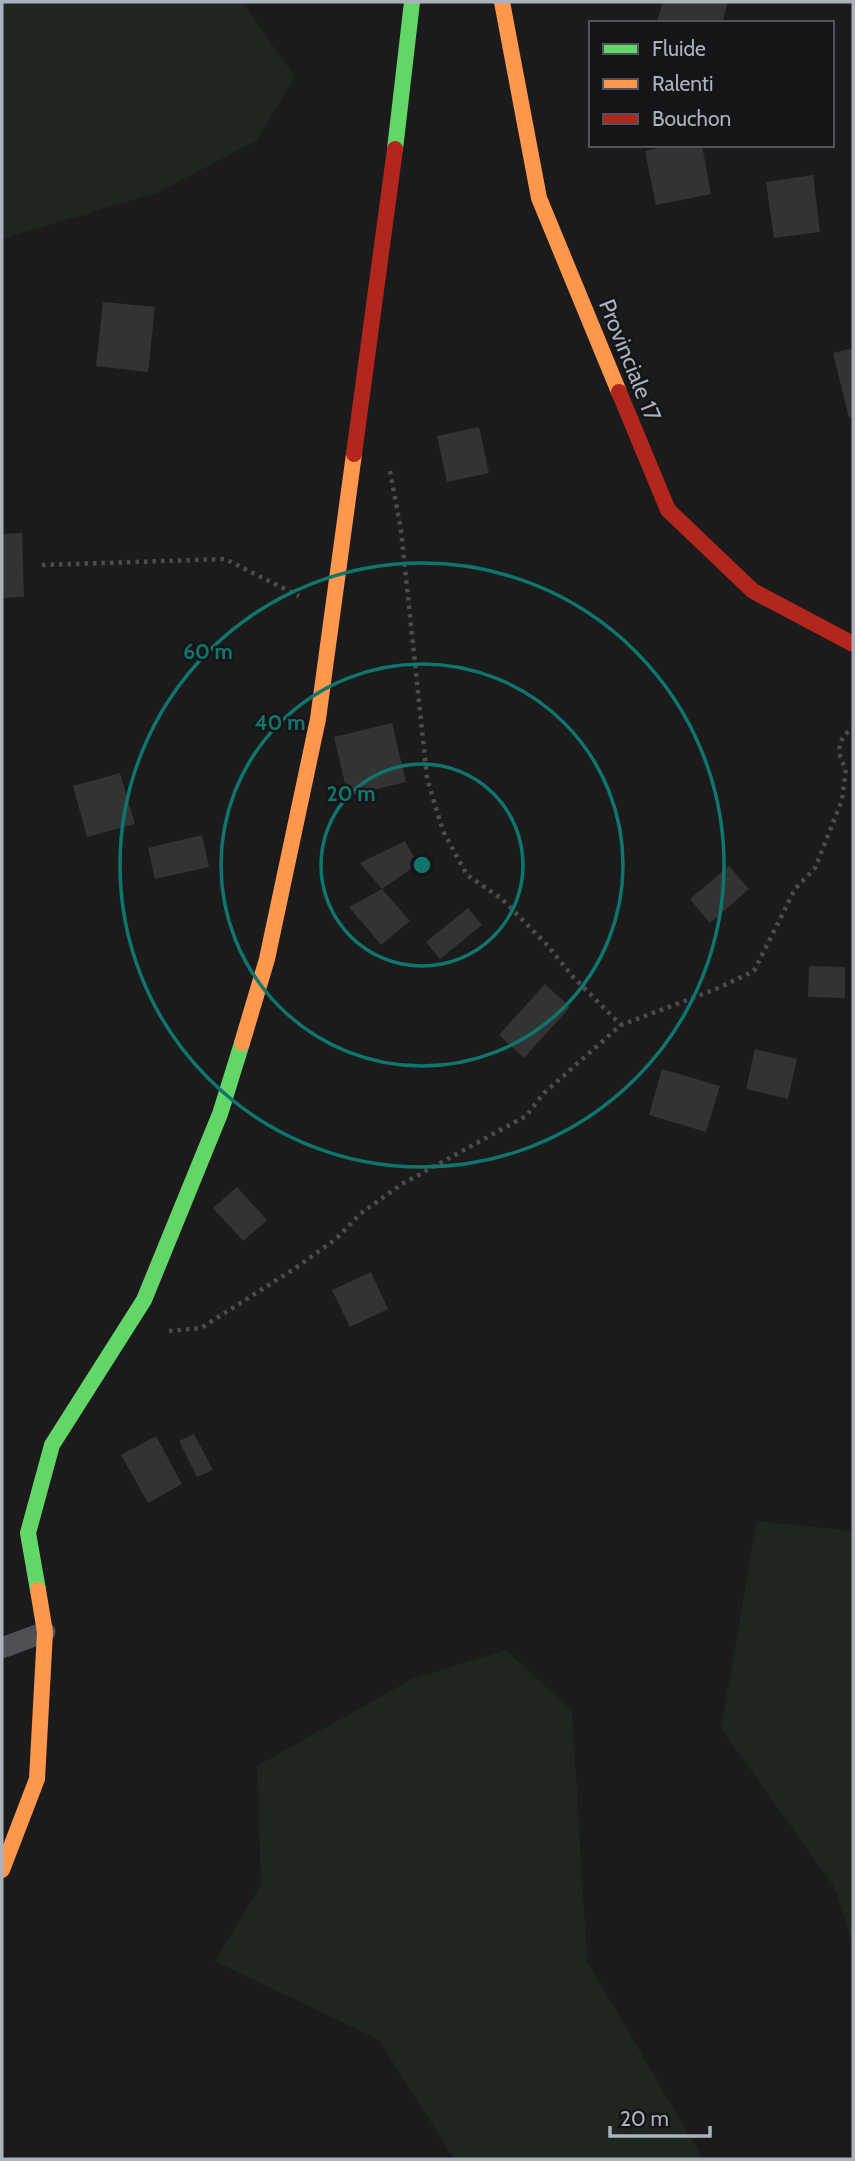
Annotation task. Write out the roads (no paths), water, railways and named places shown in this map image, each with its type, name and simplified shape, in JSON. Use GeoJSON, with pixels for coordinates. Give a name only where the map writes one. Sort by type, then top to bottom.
{"type":"FeatureCollection","features":[{"type":"Feature","properties":{"kind":"street"},"geometry":{"type":"LineString","coordinates":[[2,1870],[37,1779],[45,1632],[28,1533],[52,1445],[144,1300],[220,1114],[267,959],[318,719],[400,112],[412,2]]}},
{"type":"Feature","properties":{"kind":"street","name":"Provinciale 17"},"geometry":{"type":"LineString","coordinates":[[502,2],[539,198],[668,510],[753,591],[853,644]]}},
{"type":"Feature","properties":{"kind":"lane"},"geometry":{"type":"LineString","coordinates":[[2,1648],[45,1632]]}}]}
